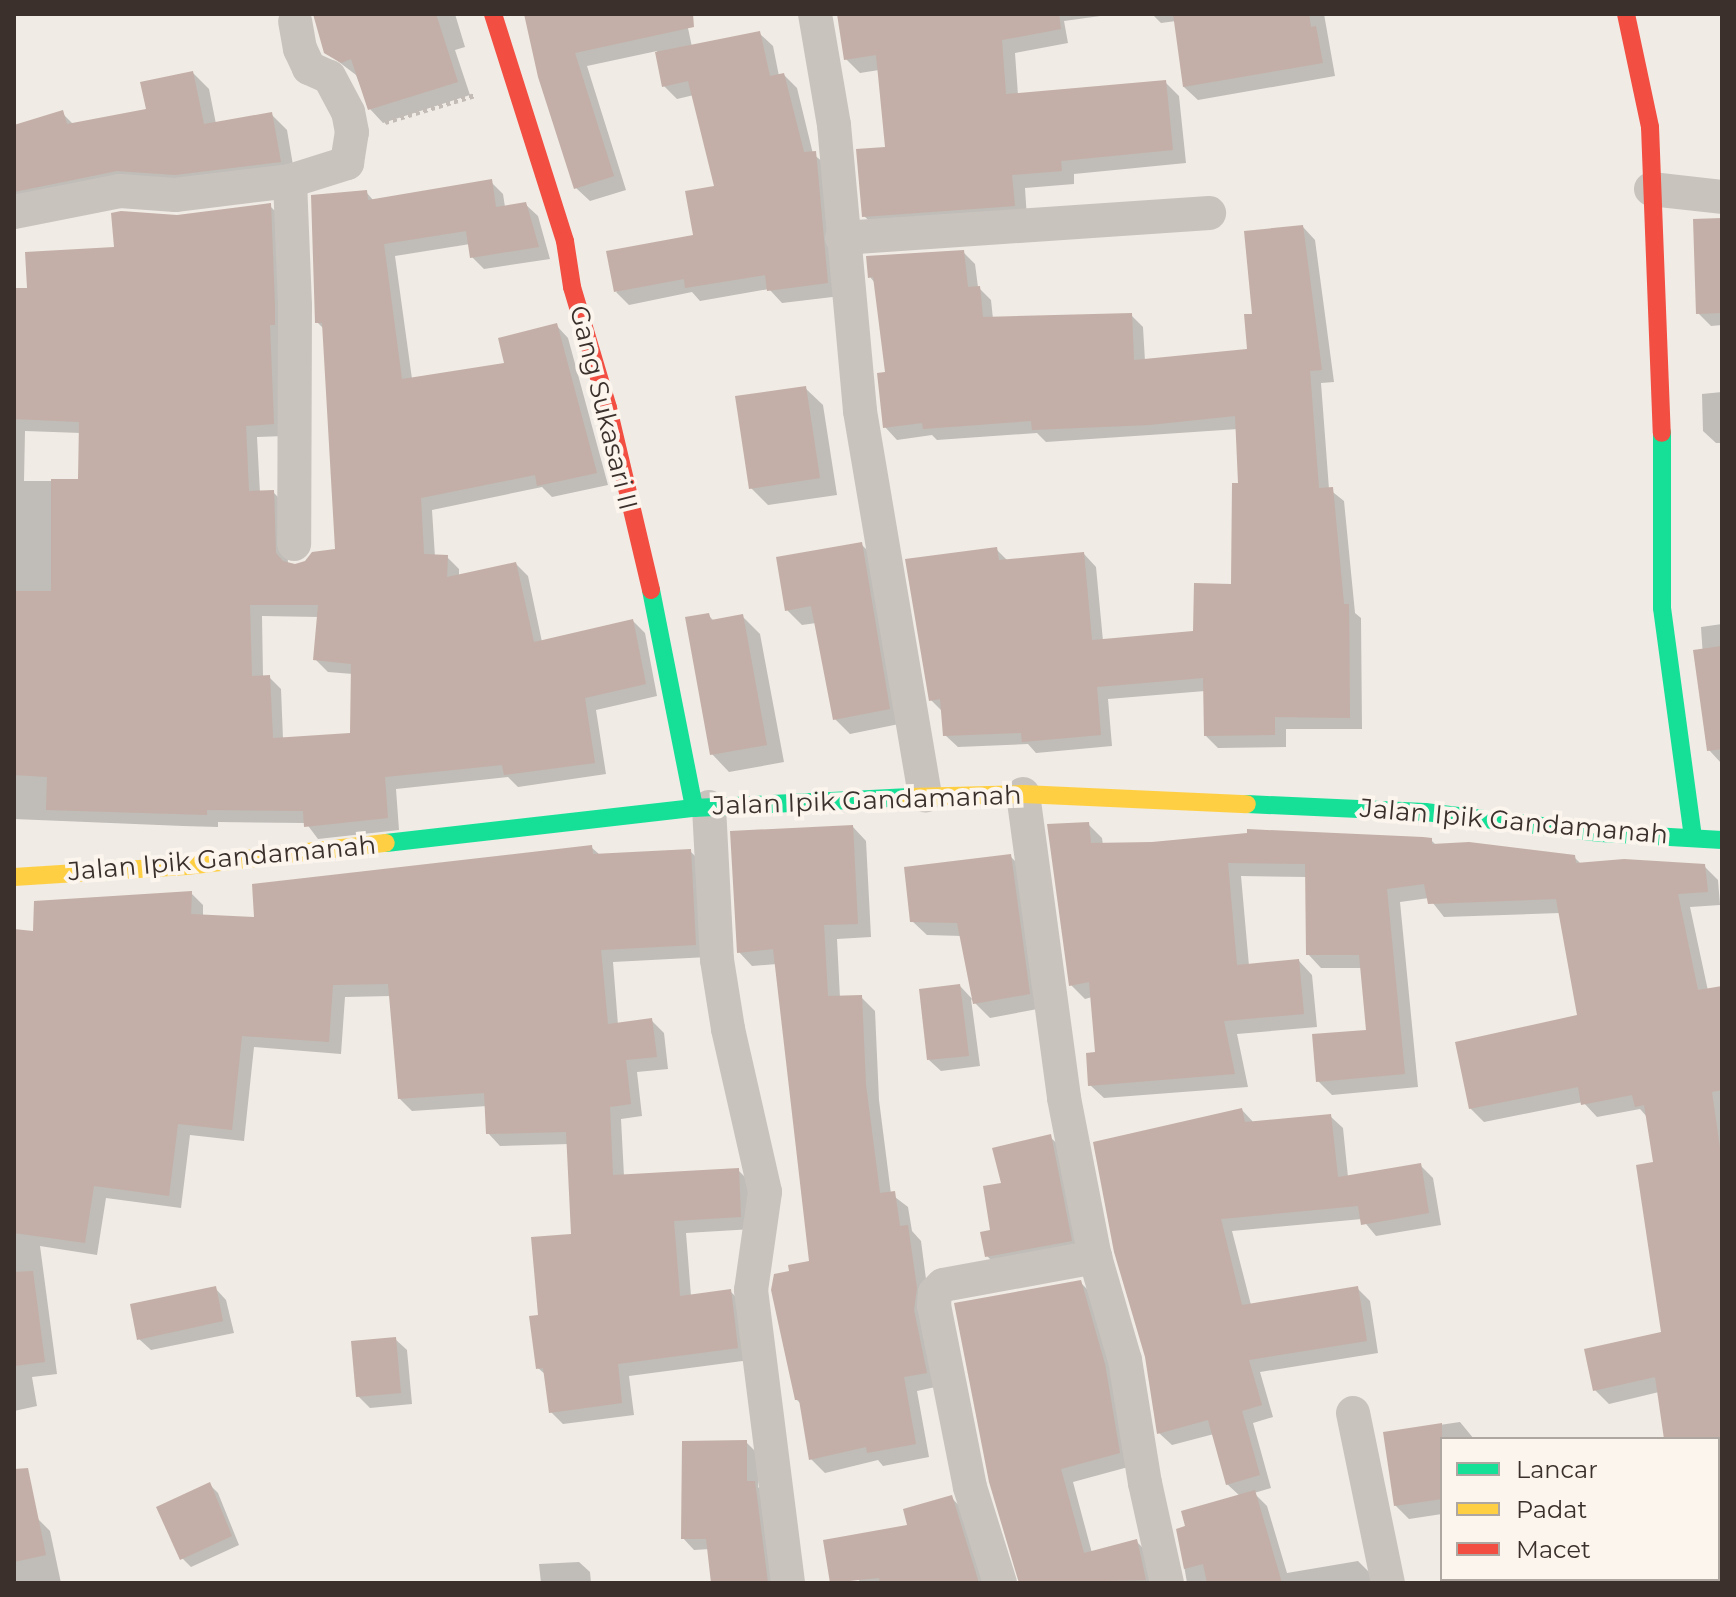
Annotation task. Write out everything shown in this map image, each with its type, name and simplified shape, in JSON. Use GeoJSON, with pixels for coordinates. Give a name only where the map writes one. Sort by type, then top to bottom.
{"type":"FeatureCollection","features":[{"type":"Feature","properties":{"kind":"street","name":"Gang Sukasari II"},"geometry":{"type":"LineString","coordinates":[[493,14],[565,241],[572,287],[608,408],[702,808]]}},
{"type":"Feature","properties":{"kind":"street"},"geometry":{"type":"LineString","coordinates":[[815,14],[834,125],[860,411],[925,796]]}},
{"type":"Feature","properties":{"kind":"street"},"geometry":{"type":"LineString","coordinates":[[1626,14],[1650,127],[1662,363],[1662,608],[1693,836]]}},
{"type":"Feature","properties":{"kind":"street"},"geometry":{"type":"LineString","coordinates":[[14,212],[120,191],[175,195],[290,181],[347,163],[352,132],[348,112],[329,77],[309,68],[300,49],[295,21]]}},
{"type":"Feature","properties":{"kind":"street"},"geometry":{"type":"LineString","coordinates":[[290,181],[295,306],[294,544]]}},
{"type":"Feature","properties":{"kind":"street"},"geometry":{"type":"LineString","coordinates":[[1651,189],[1722,197]]}},
{"type":"Feature","properties":{"kind":"street"},"geometry":{"type":"LineString","coordinates":[[842,238],[1209,213]]}},
{"type":"Feature","properties":{"kind":"street"},"geometry":{"type":"LineString","coordinates":[[1023,794],[1064,1098],[1095,1257],[1125,1360],[1145,1483],[1167,1583]]}},
{"type":"Feature","properties":{"kind":"street","name":"Jalan Ipik Gandamanah"},"geometry":{"type":"LineString","coordinates":[[14,877],[186,866],[702,808],[925,796],[1023,794],[1425,812],[1601,833],[1722,840]]}},
{"type":"Feature","properties":{"kind":"street"},"geometry":{"type":"LineString","coordinates":[[702,808],[717,960],[728,1029],[765,1192],[751,1290],[788,1583]]}},
{"type":"Feature","properties":{"kind":"street"},"geometry":{"type":"LineString","coordinates":[[1000,1583],[970,1487],[934,1306],[935,1293],[943,1285],[1095,1257]]}},
{"type":"Feature","properties":{"kind":"street"},"geometry":{"type":"LineString","coordinates":[[1353,1413],[1388,1583]]}},
{"type":"Feature","properties":{"kind":"path"},"geometry":{"type":"LineString","coordinates":[[352,132],[514,84]]}},
{"type":"Feature","properties":{"kind":"building"},"geometry":{"type":"Polygon","coordinates":[[[313,14],[436,14],[458,82],[368,110],[351,59],[341,63],[324,53],[313,14]]]}},
{"type":"Feature","properties":{"kind":"building"},"geometry":{"type":"Polygon","coordinates":[[[524,14],[693,14],[694,27],[575,53],[614,176],[574,189],[538,77],[524,14]]]}},
{"type":"Feature","properties":{"kind":"building"},"geometry":{"type":"Polygon","coordinates":[[[837,14],[1059,14],[1061,29],[1002,40],[1006,94],[1166,80],[1173,150],[1061,161],[1062,171],[1012,175],[1015,206],[862,217],[856,149],[885,147],[876,55],[844,60],[837,14]]]}},
{"type":"Feature","properties":{"kind":"building"},"geometry":{"type":"Polygon","coordinates":[[[1173,14],[1309,14],[1311,27],[1316,26],[1323,63],[1183,87],[1173,14]]]}},
{"type":"Feature","properties":{"kind":"building"},"geometry":{"type":"Polygon","coordinates":[[[760,31],[770,76],[784,73],[804,152],[816,151],[828,283],[767,291],[765,275],[685,288],[684,279],[614,292],[606,251],[693,235],[685,191],[714,186],[688,81],[662,87],[655,52],[760,31]]]}},
{"type":"Feature","properties":{"kind":"building"},"geometry":{"type":"Polygon","coordinates":[[[193,71],[204,124],[272,112],[281,162],[175,175],[117,171],[14,192],[14,125],[63,110],[67,124],[146,109],[140,82],[193,71]]]}},
{"type":"Feature","properties":{"kind":"building"},"geometry":{"type":"Polygon","coordinates":[[[492,179],[496,207],[526,202],[539,247],[470,258],[466,231],[384,244],[402,379],[504,363],[498,338],[557,323],[597,473],[537,486],[535,475],[421,498],[424,554],[448,555],[447,577],[516,562],[534,642],[633,619],[646,684],[585,698],[595,763],[504,775],[502,765],[385,777],[388,818],[304,827],[303,811],[207,810],[207,815],[46,810],[47,777],[14,775],[14,591],[51,591],[51,479],[78,479],[79,422],[14,419],[14,288],[27,288],[25,252],[114,247],[111,213],[121,211],[177,215],[271,203],[275,325],[270,325],[274,424],[246,426],[249,491],[274,490],[276,553],[283,561],[295,564],[305,561],[312,552],[335,549],[322,323],[315,323],[311,195],[367,190],[368,200],[492,179]],[[250,605],[252,676],[270,675],[273,738],[350,733],[351,664],[313,660],[318,605],[250,605]]]}},
{"type":"Feature","properties":{"kind":"building"},"geometry":{"type":"Polygon","coordinates":[[[1722,218],[1722,313],[1696,314],[1693,219],[1722,218]]]}},
{"type":"Feature","properties":{"kind":"building"},"geometry":{"type":"Polygon","coordinates":[[[1303,225],[1322,370],[1310,371],[1319,488],[1333,487],[1344,604],[1349,604],[1350,718],[1275,717],[1275,735],[1204,736],[1203,678],[1097,687],[1101,735],[1022,742],[1021,733],[943,736],[940,699],[929,701],[905,559],[997,547],[999,560],[1084,552],[1092,640],[1193,631],[1194,583],[1231,584],[1232,483],[1238,483],[1235,416],[1149,425],[1032,430],[1031,421],[923,429],[922,423],[883,428],[877,373],[885,372],[873,277],[868,278],[866,256],[964,250],[968,287],[980,286],[983,317],[1132,313],[1134,360],[1247,349],[1244,314],[1252,314],[1244,231],[1303,225]]]}},
{"type":"Feature","properties":{"kind":"building"},"geometry":{"type":"Polygon","coordinates":[[[806,386],[820,478],[749,489],[735,396],[806,386]]]}},
{"type":"Feature","properties":{"kind":"building"},"geometry":{"type":"Polygon","coordinates":[[[862,542],[890,709],[833,720],[811,606],[785,611],[776,557],[862,542]]]}},
{"type":"Feature","properties":{"kind":"building"},"geometry":{"type":"Polygon","coordinates":[[[709,613],[711,620],[743,614],[767,745],[710,755],[685,617],[709,613]]]}},
{"type":"Feature","properties":{"kind":"building"},"geometry":{"type":"Polygon","coordinates":[[[1722,646],[1722,749],[1707,751],[1693,650],[1722,646]]]}},
{"type":"Feature","properties":{"kind":"building"},"geometry":{"type":"Polygon","coordinates":[[[1089,822],[1091,843],[1152,842],[1247,833],[1247,829],[1423,837],[1432,838],[1432,844],[1469,842],[1575,855],[1576,863],[1624,859],[1705,864],[1708,892],[1678,894],[1698,990],[1722,986],[1722,1090],[1712,1092],[1722,1162],[1722,1439],[1664,1437],[1655,1377],[1593,1391],[1584,1349],[1661,1332],[1636,1165],[1653,1162],[1644,1105],[1635,1107],[1632,1095],[1581,1105],[1578,1087],[1469,1109],[1455,1042],[1577,1015],[1556,899],[1428,904],[1424,884],[1387,889],[1405,1074],[1316,1082],[1312,1034],[1366,1030],[1359,955],[1306,955],[1305,864],[1228,863],[1237,965],[1299,959],[1304,1014],[1224,1021],[1235,1074],[1088,1086],[1086,1053],[1095,1052],[1089,982],[1069,986],[1047,824],[1089,822]]]}},
{"type":"Feature","properties":{"kind":"building"},"geometry":{"type":"Polygon","coordinates":[[[853,825],[858,924],[824,925],[828,996],[862,995],[866,1085],[880,1193],[895,1191],[900,1226],[908,1225],[917,1288],[914,1310],[927,1373],[904,1377],[916,1444],[867,1453],[866,1447],[809,1460],[799,1400],[795,1400],[771,1290],[774,1274],[789,1271],[788,1265],[809,1261],[773,949],[737,953],[730,831],[853,825]]]}},
{"type":"Feature","properties":{"kind":"building"},"geometry":{"type":"Polygon","coordinates":[[[592,845],[593,854],[691,849],[696,945],[601,950],[608,1024],[652,1018],[657,1057],[626,1060],[631,1104],[610,1107],[613,1175],[739,1168],[741,1217],[674,1221],[680,1296],[731,1289],[738,1348],[618,1364],[622,1403],[549,1413],[543,1368],[536,1369],[529,1316],[538,1315],[531,1237],[571,1234],[566,1132],[486,1134],[484,1093],[398,1099],[388,984],[333,985],[329,1042],[242,1036],[232,1130],[178,1124],[169,1196],[94,1186],[85,1243],[14,1233],[14,929],[33,931],[34,901],[192,891],[191,914],[254,917],[252,884],[592,845]]]}},
{"type":"Feature","properties":{"kind":"building"},"geometry":{"type":"Polygon","coordinates":[[[1011,854],[1030,994],[973,1004],[957,923],[910,922],[904,867],[1011,854]]]}},
{"type":"Feature","properties":{"kind":"building"},"geometry":{"type":"Polygon","coordinates":[[[960,984],[969,1056],[927,1060],[919,989],[960,984]]]}},
{"type":"Feature","properties":{"kind":"building"},"geometry":{"type":"Polygon","coordinates":[[[1242,1108],[1245,1122],[1331,1114],[1338,1177],[1421,1163],[1429,1213],[1361,1225],[1358,1206],[1221,1219],[1242,1305],[1358,1286],[1367,1341],[1249,1360],[1262,1405],[1242,1411],[1260,1475],[1226,1485],[1208,1420],[1157,1434],[1145,1357],[1114,1252],[1093,1142],[1242,1108]]]}},
{"type":"Feature","properties":{"kind":"building"},"geometry":{"type":"Polygon","coordinates":[[[1051,1134],[1072,1241],[985,1257],[980,1232],[990,1230],[983,1186],[1001,1183],[992,1148],[1051,1134]]]}},
{"type":"Feature","properties":{"kind":"building"},"geometry":{"type":"Polygon","coordinates":[[[33,1271],[45,1362],[14,1366],[14,1272],[33,1271]]]}},
{"type":"Feature","properties":{"kind":"building"},"geometry":{"type":"Polygon","coordinates":[[[1081,1280],[1105,1364],[1120,1453],[1061,1469],[1084,1553],[1137,1539],[1146,1580],[1019,1583],[989,1482],[954,1303],[1081,1280]]]}},
{"type":"Feature","properties":{"kind":"building"},"geometry":{"type":"Polygon","coordinates":[[[216,1286],[223,1321],[137,1340],[130,1304],[216,1286]]]}},
{"type":"Feature","properties":{"kind":"building"},"geometry":{"type":"Polygon","coordinates":[[[396,1337],[401,1393],[356,1397],[351,1341],[396,1337]]]}},
{"type":"Feature","properties":{"kind":"building"},"geometry":{"type":"Polygon","coordinates":[[[1442,1423],[1440,1499],[1394,1506],[1383,1432],[1442,1423]]]}},
{"type":"Feature","properties":{"kind":"building"},"geometry":{"type":"Polygon","coordinates":[[[747,1440],[747,1481],[755,1481],[768,1583],[711,1583],[706,1539],[681,1539],[682,1441],[747,1440]]]}},
{"type":"Feature","properties":{"kind":"building"},"geometry":{"type":"Polygon","coordinates":[[[28,1468],[46,1555],[14,1562],[14,1469],[28,1468]]]}},
{"type":"Feature","properties":{"kind":"building"},"geometry":{"type":"Polygon","coordinates":[[[210,1482],[232,1536],[180,1560],[156,1507],[210,1482]]]}},
{"type":"Feature","properties":{"kind":"building"},"geometry":{"type":"Polygon","coordinates":[[[1255,1490],[1282,1583],[1207,1583],[1203,1564],[1184,1569],[1176,1529],[1185,1526],[1181,1511],[1255,1490]]]}},
{"type":"Feature","properties":{"kind":"building"},"geometry":{"type":"Polygon","coordinates":[[[952,1495],[979,1583],[880,1583],[879,1578],[830,1583],[823,1540],[907,1525],[903,1509],[952,1495]]]}},
{"type":"Feature","properties":{"kind":"traffic: fast"},"geometry":{"type":"LineString","coordinates":[[1662,433],[1662,608],[1693,836]]}},
{"type":"Feature","properties":{"kind":"traffic: fast"},"geometry":{"type":"LineString","coordinates":[[651,590],[694,808]]}},
{"type":"Feature","properties":{"kind":"traffic: fast"},"geometry":{"type":"LineString","coordinates":[[386,843],[694,808],[910,797]]}},
{"type":"Feature","properties":{"kind":"traffic: fast"},"geometry":{"type":"LineString","coordinates":[[1247,804],[1425,812],[1601,833],[1722,840]]}},
{"type":"Feature","properties":{"kind":"traffic: slow"},"geometry":{"type":"LineString","coordinates":[[910,797],[1023,794],[1247,804]]}},
{"type":"Feature","properties":{"kind":"traffic: slow"},"geometry":{"type":"LineString","coordinates":[[14,877],[186,866],[386,843]]}},
{"type":"Feature","properties":{"kind":"traffic: jam"},"geometry":{"type":"LineString","coordinates":[[493,14],[565,241],[572,287],[608,408],[651,590]]}},
{"type":"Feature","properties":{"kind":"traffic: jam"},"geometry":{"type":"LineString","coordinates":[[1626,14],[1650,127],[1662,433]]}}]}
